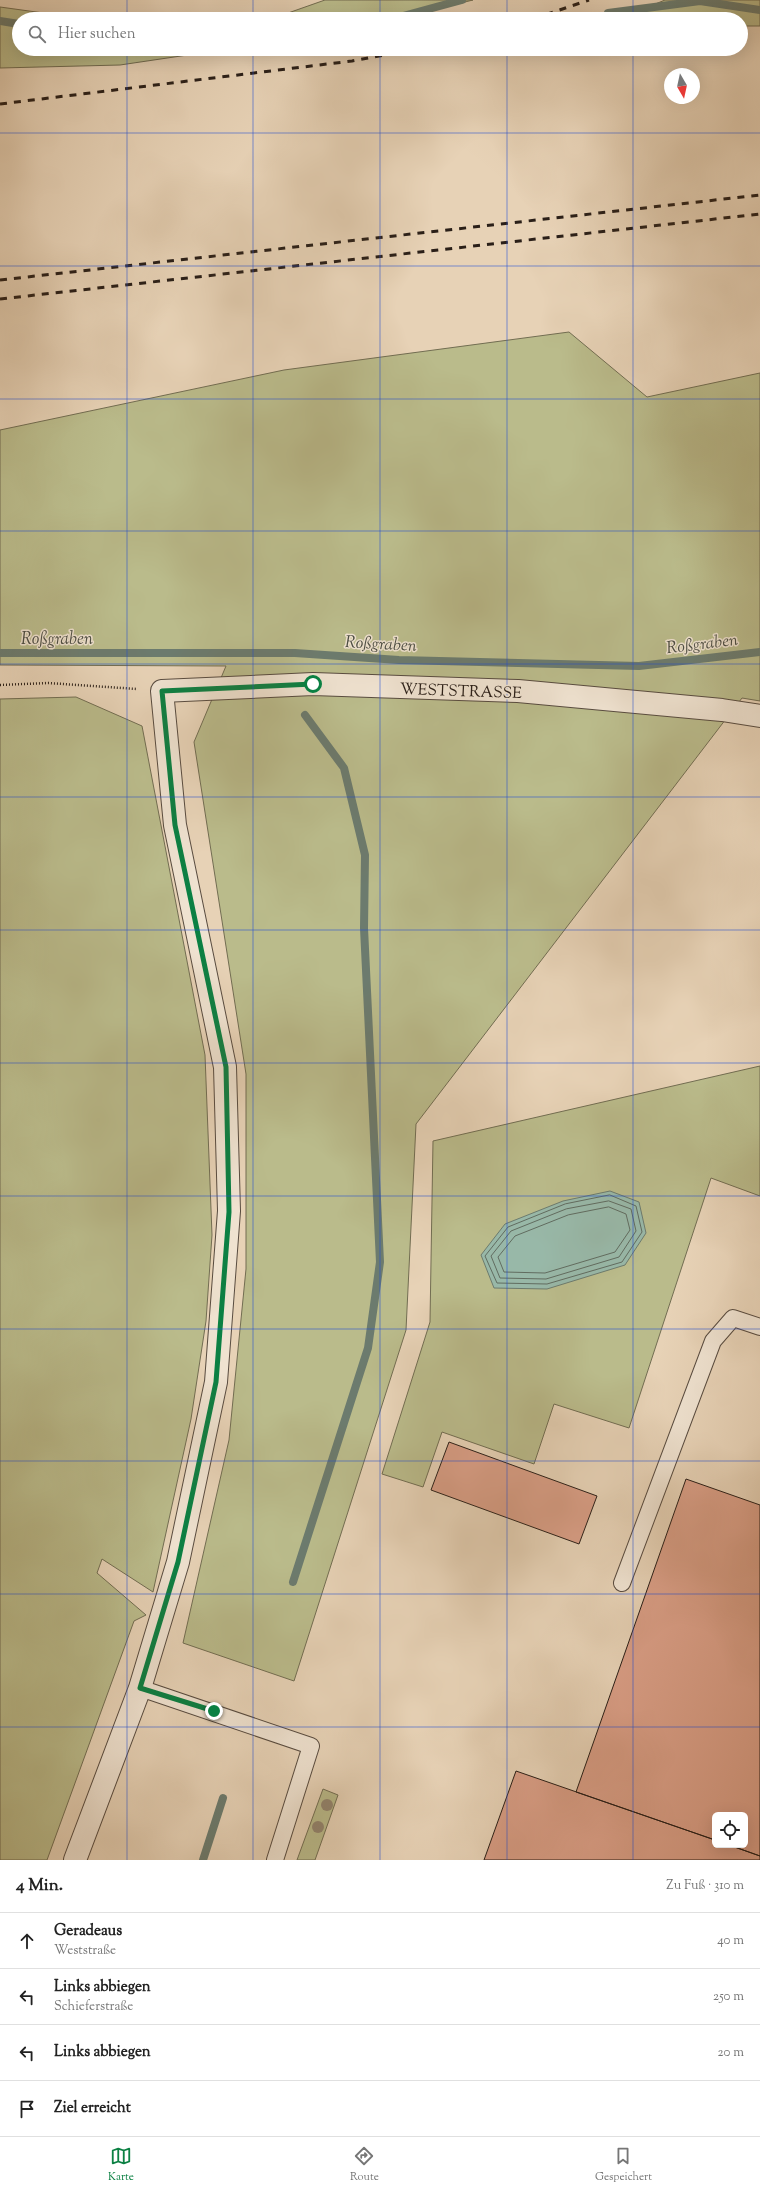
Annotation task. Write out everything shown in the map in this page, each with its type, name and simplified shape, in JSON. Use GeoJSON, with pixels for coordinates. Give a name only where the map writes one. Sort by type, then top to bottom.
{"type":"FeatureCollection","features":[{"type":"Feature","properties":{"kind":"street","name":"WESTSTRASSE"},"geometry":{"type":"LineString","coordinates":[[162,691],[313,684],[518,691],[722,710],[760,716]]}},
{"type":"Feature","properties":{"kind":"street"},"geometry":{"type":"LineString","coordinates":[[75,1860],[140,1688],[178,1562],[216,1382],[229,1212],[226,1067],[175,825],[162,691]]}},
{"type":"Feature","properties":{"kind":"lane"},"geometry":{"type":"LineString","coordinates":[[622,1583],[713,1341],[733,1318],[760,1327]]}},
{"type":"Feature","properties":{"kind":"lane"},"geometry":{"type":"LineString","coordinates":[[140,1688],[214,1711],[311,1746],[275,1860]]}},
{"type":"Feature","properties":{"kind":"path"},"geometry":{"type":"LineString","coordinates":[[0,685],[48,684],[162,691]]}},
{"type":"Feature","properties":{"kind":"green space"},"geometry":{"type":"Polygon","coordinates":[[[325,0],[473,0],[424,12],[291,12],[325,0]]]}},
{"type":"Feature","properties":{"kind":"green space"},"geometry":{"type":"Polygon","coordinates":[[[665,0],[760,0],[760,26],[748,26],[748,12],[636,12],[665,0]]]}},
{"type":"Feature","properties":{"kind":"green space"},"geometry":{"type":"Polygon","coordinates":[[[0,7],[36,12],[12,12],[12,56],[181,56],[120,65],[0,68],[0,7]]]}},
{"type":"Feature","properties":{"kind":"green space"},"geometry":{"type":"Polygon","coordinates":[[[569,332],[647,397],[760,373],[760,701],[742,698],[416,1124],[406,1330],[294,1681],[183,1643],[229,1440],[246,1269],[246,1074],[194,742],[226,666],[0,665],[0,430],[284,370],[569,332]]]}},
{"type":"Feature","properties":{"kind":"green space"},"geometry":{"type":"Polygon","coordinates":[[[76,697],[142,726],[205,1055],[212,1235],[206,1321],[191,1419],[153,1592],[102,1559],[97,1573],[146,1615],[134,1621],[47,1860],[0,1860],[0,699],[76,697]]]}},
{"type":"Feature","properties":{"kind":"green space"},"geometry":{"type":"Polygon","coordinates":[[[760,1066],[760,1196],[711,1178],[629,1428],[554,1404],[534,1464],[442,1432],[423,1487],[382,1474],[430,1322],[433,1141],[760,1066]]]}},
{"type":"Feature","properties":{"kind":"green space"},"geometry":{"type":"Polygon","coordinates":[[[323,1789],[338,1795],[315,1860],[297,1860],[323,1789]]]}},
{"type":"Feature","properties":{"kind":"water"},"geometry":{"type":"Polygon","coordinates":[[[610,1191],[639,1202],[646,1233],[625,1265],[547,1289],[494,1288],[481,1255],[505,1224],[563,1201],[610,1191]]]}},
{"type":"Feature","properties":{"kind":"building"},"geometry":{"type":"Polygon","coordinates":[[[449,1442],[597,1496],[579,1544],[431,1490],[449,1442]]]}},
{"type":"Feature","properties":{"kind":"building"},"geometry":{"type":"Polygon","coordinates":[[[686,1479],[760,1505],[760,1856],[737,1848],[748,1848],[748,1812],[712,1812],[712,1839],[576,1792],[686,1479]]]}},
{"type":"Feature","properties":{"kind":"building"},"geometry":{"type":"Polygon","coordinates":[[[516,1771],[712,1839],[712,1848],[737,1848],[760,1856],[760,1860],[484,1860],[516,1771]]]}},
{"type":"Feature","properties":{"kind":"waterway","name":"Roßgraben"},"geometry":{"type":"LineString","coordinates":[[418,12],[462,0]]}},
{"type":"Feature","properties":{"kind":"waterway","name":"Roßgraben"},"geometry":{"type":"LineString","coordinates":[[616,12],[700,1],[760,10]]}},
{"type":"Feature","properties":{"kind":"waterway","name":"Roßgraben"},"geometry":{"type":"LineString","coordinates":[[0,21],[12,23]]}},
{"type":"Feature","properties":{"kind":"waterway","name":"Roßgraben"},"geometry":{"type":"LineString","coordinates":[[0,653],[295,653],[399,660],[639,666],[760,652]]}},
{"type":"Feature","properties":{"kind":"waterway"},"geometry":{"type":"LineString","coordinates":[[293,1582],[368,1348],[380,1262],[364,928],[365,855],[344,768],[305,715]]}},
{"type":"Feature","properties":{"kind":"waterway"},"geometry":{"type":"LineString","coordinates":[[203,1860],[223,1798]]}},
{"type":"Feature","properties":{"kind":"railway"},"geometry":{"type":"LineString","coordinates":[[554,12],[589,0]]}},
{"type":"Feature","properties":{"kind":"railway"},"geometry":{"type":"LineString","coordinates":[[0,104],[352,61],[380,56]]}},
{"type":"Feature","properties":{"kind":"railway"},"geometry":{"type":"LineString","coordinates":[[0,280],[760,195]]}},
{"type":"Feature","properties":{"kind":"railway"},"geometry":{"type":"LineString","coordinates":[[0,299],[760,214]]}},
{"type":"Feature","properties":{"kind":"route"},"geometry":{"type":"LineString","coordinates":[[214,1711],[140,1688],[178,1562],[216,1382],[229,1212],[226,1067],[175,825],[162,691],[313,684]]}}]}
